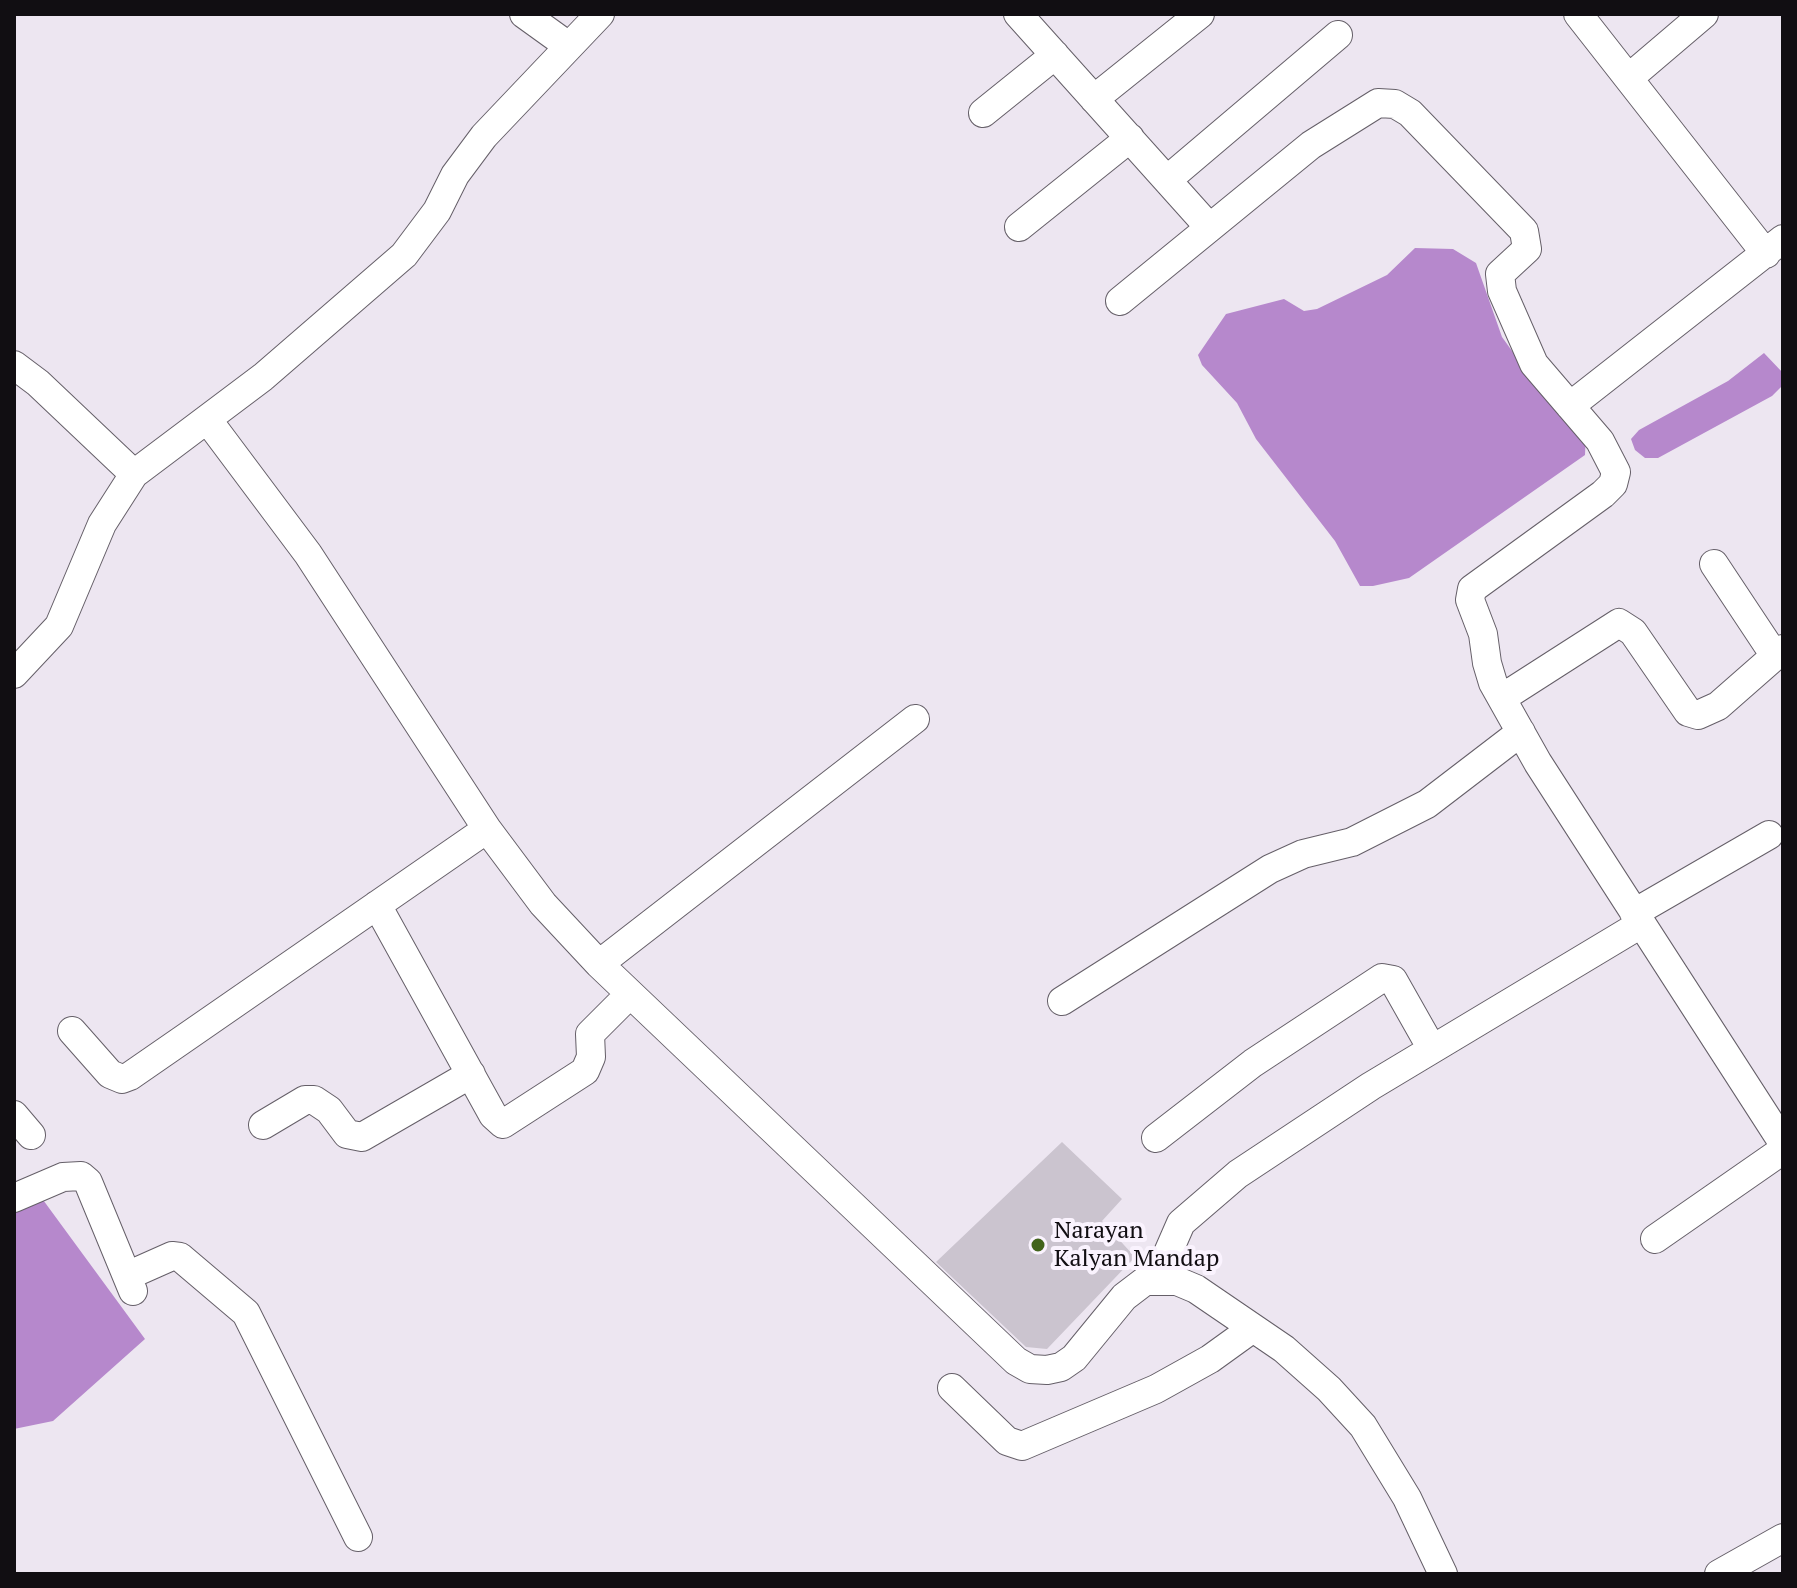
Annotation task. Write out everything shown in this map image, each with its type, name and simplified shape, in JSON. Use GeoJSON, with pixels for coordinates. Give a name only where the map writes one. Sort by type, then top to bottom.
{"type":"FeatureCollection","features":[{"type":"Feature","properties":{"kind":"street"},"geometry":{"type":"LineString","coordinates":[[524,14],[567,45]]}},
{"type":"Feature","properties":{"kind":"street"},"geometry":{"type":"LineString","coordinates":[[14,674],[59,626],[102,524],[134,474],[263,377],[404,255],[437,211],[455,175],[484,136],[567,45],[600,14]]}},
{"type":"Feature","properties":{"kind":"street"},"geometry":{"type":"LineString","coordinates":[[1094,99],[1200,14]]}},
{"type":"Feature","properties":{"kind":"street"},"geometry":{"type":"LineString","coordinates":[[1570,406],[1774,246],[1578,14]]}},
{"type":"Feature","properties":{"kind":"street"},"geometry":{"type":"LineString","coordinates":[[1630,77],[1704,14]]}},
{"type":"Feature","properties":{"kind":"street"},"geometry":{"type":"LineString","coordinates":[[1021,15],[1209,227]]}},
{"type":"Feature","properties":{"kind":"street"},"geometry":{"type":"LineString","coordinates":[[1167,180],[1338,35]]}},
{"type":"Feature","properties":{"kind":"street"},"geometry":{"type":"LineString","coordinates":[[983,113],[1055,55]]}},
{"type":"Feature","properties":{"kind":"street"},"geometry":{"type":"LineString","coordinates":[[1120,301],[1311,145],[1378,103],[1395,104],[1410,113],[1524,231],[1527,249],[1500,274],[1499,281],[1534,364],[1600,441],[1616,472],[1613,484],[1603,494],[1472,589],[1470,600],[1483,634],[1493,683],[1638,919],[1783,1143]]}},
{"type":"Feature","properties":{"kind":"street"},"geometry":{"type":"LineString","coordinates":[[1019,227],[1130,138]]}},
{"type":"Feature","properties":{"kind":"street"},"geometry":{"type":"LineString","coordinates":[[14,365],[38,383],[134,474]]}},
{"type":"Feature","properties":{"kind":"street"},"geometry":{"type":"LineString","coordinates":[[207,419],[357,626],[487,829],[543,904],[630,994],[1016,1361],[1030,1369],[1047,1370],[1074,1358],[1124,1297],[1145,1281],[1157,1278],[1177,1281],[1196,1289],[1253,1328],[1318,1379],[1363,1426],[1407,1498],[1443,1574]]}},
{"type":"Feature","properties":{"kind":"street"},"geometry":{"type":"LineString","coordinates":[[1502,698],[1619,623],[1633,632],[1688,712],[1698,715],[1718,706],[1779,653],[1714,564]]}},
{"type":"Feature","properties":{"kind":"street"},"geometry":{"type":"LineString","coordinates":[[599,964],[915,719]]}},
{"type":"Feature","properties":{"kind":"street"},"geometry":{"type":"LineString","coordinates":[[1062,1001],[1270,869],[1303,854],[1352,842],[1427,804],[1521,732]]}},
{"type":"Feature","properties":{"kind":"street"},"geometry":{"type":"LineString","coordinates":[[72,1031],[110,1074],[116,1078],[130,1076],[487,829]]}},
{"type":"Feature","properties":{"kind":"street"},"geometry":{"type":"LineString","coordinates":[[1157,1278],[1181,1223],[1203,1202],[1283,1143],[1769,835]]}},
{"type":"Feature","properties":{"kind":"street"},"geometry":{"type":"LineString","coordinates":[[377,905],[498,1121],[510,1122],[585,1071],[591,1057],[590,1034],[630,994]]}},
{"type":"Feature","properties":{"kind":"street"},"geometry":{"type":"LineString","coordinates":[[1156,1138],[1253,1063],[1382,978],[1393,980],[1432,1049]]}},
{"type":"Feature","properties":{"kind":"street"},"geometry":{"type":"LineString","coordinates":[[263,1125],[305,1100],[314,1100],[329,1110],[347,1134],[362,1137],[471,1074]]}},
{"type":"Feature","properties":{"kind":"street"},"geometry":{"type":"LineString","coordinates":[[1655,1239],[1783,1150]]}},
{"type":"Feature","properties":{"kind":"street"},"geometry":{"type":"LineString","coordinates":[[14,1198],[63,1177],[81,1176],[88,1182],[130,1284],[172,1256],[180,1257],[246,1313],[358,1537]]}},
{"type":"Feature","properties":{"kind":"street"},"geometry":{"type":"LineString","coordinates":[[952,1388],[1007,1441],[1022,1446],[1156,1389],[1210,1359],[1253,1328]]}},
{"type":"Feature","properties":{"kind":"street"},"geometry":{"type":"LineString","coordinates":[[1719,1574],[1783,1538]]}},
{"type":"Feature","properties":{"kind":"shaded area"},"geometry":{"type":"Polygon","coordinates":[[[1415,248],[1453,249],[1476,263],[1502,337],[1525,369],[1586,430],[1585,455],[1409,578],[1360,586],[1335,541],[1256,439],[1237,403],[1202,365],[1198,355],[1226,314],[1284,299],[1304,311],[1317,309],[1387,275],[1415,248]]]}},
{"type":"Feature","properties":{"kind":"shaded area"},"geometry":{"type":"Polygon","coordinates":[[[1764,353],[1783,373],[1783,385],[1772,396],[1658,458],[1645,458],[1635,450],[1631,439],[1639,430],[1728,381],[1764,353]]]}},
{"type":"Feature","properties":{"kind":"shaded area"},"geometry":{"type":"Polygon","coordinates":[[[27,1178],[145,1339],[53,1421],[14,1429],[14,1184],[27,1178]]]}},
{"type":"Feature","properties":{"kind":"building","name":"Narayan Kalyan Mandap"},"geometry":{"type":"Polygon","coordinates":[[[1062,1142],[1122,1199],[1102,1221],[1135,1257],[1047,1349],[1026,1347],[936,1262],[1062,1142]]]}},
{"type":"Feature","properties":{"kind":"place","name":"Narayan Kalyan Mandap"},"geometry":{"type":"Point","coordinates":[1038,1245]}}]}
